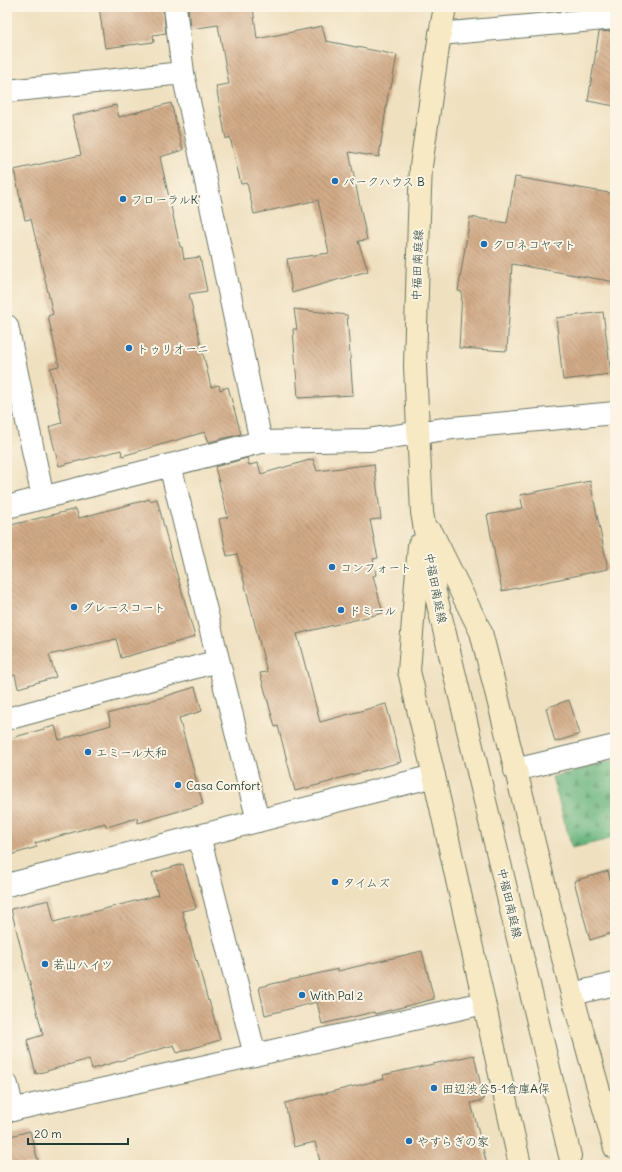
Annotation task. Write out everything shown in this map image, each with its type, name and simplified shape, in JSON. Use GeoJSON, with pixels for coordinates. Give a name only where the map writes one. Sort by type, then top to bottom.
{"type":"FeatureCollection","features":[{"type":"Feature","properties":{"kind":"street"},"geometry":{"type":"LineString","coordinates":[[175,7],[183,73],[261,442]]}},
{"type":"Feature","properties":{"kind":"street","name":"中福田南庭線"},"geometry":{"type":"LineString","coordinates":[[445,7],[421,173],[415,366],[422,512],[435,592],[570,1156]]}},
{"type":"Feature","properties":{"kind":"street"},"geometry":{"type":"LineString","coordinates":[[440,34],[615,18]]}},
{"type":"Feature","properties":{"kind":"street"},"geometry":{"type":"LineString","coordinates":[[7,91],[183,73]]}},
{"type":"Feature","properties":{"kind":"street"},"geometry":{"type":"LineString","coordinates":[[7,326],[43,498]]}},
{"type":"Feature","properties":{"kind":"street"},"geometry":{"type":"LineString","coordinates":[[7,507],[261,442],[368,440],[452,428],[615,413]]}},
{"type":"Feature","properties":{"kind":"street"},"geometry":{"type":"LineString","coordinates":[[170,465],[258,821]]}},
{"type":"Feature","properties":{"kind":"street"},"geometry":{"type":"LineString","coordinates":[[422,512],[481,632],[572,994],[615,1148]]}},
{"type":"Feature","properties":{"kind":"street"},"geometry":{"type":"LineString","coordinates":[[422,512],[409,671],[434,776],[520,1165]]}},
{"type":"Feature","properties":{"kind":"street"},"geometry":{"type":"LineString","coordinates":[[7,719],[218,661]]}},
{"type":"Feature","properties":{"kind":"street"},"geometry":{"type":"LineString","coordinates":[[515,770],[615,746]]}},
{"type":"Feature","properties":{"kind":"street"},"geometry":{"type":"LineString","coordinates":[[7,885],[434,776]]}},
{"type":"Feature","properties":{"kind":"street"},"geometry":{"type":"LineString","coordinates":[[199,836],[255,1055]]}},
{"type":"Feature","properties":{"kind":"street"},"geometry":{"type":"LineString","coordinates":[[572,994],[615,984]]}},
{"type":"Feature","properties":{"kind":"street"},"geometry":{"type":"LineString","coordinates":[[7,1085],[10,1110],[484,1003]]}},
{"type":"Feature","properties":{"kind":"green space"},"geometry":{"type":"Polygon","coordinates":[[[615,760],[615,838],[572,848],[552,777],[615,760]]]}},
{"type":"Feature","properties":{"kind":"building"},"geometry":{"type":"Polygon","coordinates":[[[99,7],[163,7],[166,33],[153,35],[154,42],[105,48],[99,7]]]}},
{"type":"Feature","properties":{"kind":"building"},"geometry":{"type":"Polygon","coordinates":[[[188,7],[253,7],[257,39],[322,26],[326,41],[397,55],[391,88],[389,88],[379,157],[349,152],[367,240],[358,241],[368,271],[292,293],[287,259],[329,253],[318,200],[254,214],[247,183],[241,184],[230,137],[226,139],[216,86],[229,84],[218,25],[190,29],[188,7]]]}},
{"type":"Feature","properties":{"kind":"building"},"geometry":{"type":"Polygon","coordinates":[[[615,31],[615,106],[588,101],[599,32],[615,31]]]}},
{"type":"Feature","properties":{"kind":"building"},"geometry":{"type":"Polygon","coordinates":[[[171,103],[183,150],[160,157],[184,259],[200,257],[207,291],[189,294],[211,387],[219,385],[220,390],[228,387],[241,434],[209,442],[205,432],[122,456],[121,450],[59,466],[49,427],[62,423],[50,368],[59,366],[48,316],[53,314],[31,219],[25,220],[14,170],[81,155],[72,116],[116,105],[119,117],[171,103]]]}},
{"type":"Feature","properties":{"kind":"building"},"geometry":{"type":"Polygon","coordinates":[[[515,177],[615,194],[615,282],[512,264],[507,351],[459,348],[462,292],[458,291],[470,217],[507,223],[515,177]]]}},
{"type":"Feature","properties":{"kind":"building"},"geometry":{"type":"Polygon","coordinates":[[[294,309],[347,315],[353,395],[298,398],[293,329],[297,329],[294,309]]]}},
{"type":"Feature","properties":{"kind":"building"},"geometry":{"type":"Polygon","coordinates":[[[603,312],[611,374],[563,380],[556,318],[603,312]]]}},
{"type":"Feature","properties":{"kind":"building"},"geometry":{"type":"Polygon","coordinates":[[[247,458],[249,465],[258,463],[261,474],[313,459],[317,471],[374,464],[381,519],[370,520],[378,558],[373,559],[376,575],[373,576],[383,613],[297,634],[320,722],[386,704],[401,762],[295,791],[278,726],[275,727],[260,673],[267,672],[237,554],[227,556],[219,519],[228,517],[215,467],[247,458]]]}},
{"type":"Feature","properties":{"kind":"building"},"geometry":{"type":"Polygon","coordinates":[[[590,481],[608,569],[502,591],[487,515],[523,508],[520,495],[590,481]]]}},
{"type":"Feature","properties":{"kind":"building"},"geometry":{"type":"Polygon","coordinates":[[[150,499],[150,501],[157,499],[195,637],[121,658],[116,639],[49,655],[56,677],[18,688],[15,675],[7,678],[7,526],[76,509],[79,518],[150,499]]]}},
{"type":"Feature","properties":{"kind":"building"},"geometry":{"type":"Polygon","coordinates":[[[195,687],[202,711],[179,718],[203,804],[138,823],[137,818],[107,827],[105,823],[35,843],[37,847],[7,856],[7,739],[55,726],[59,740],[111,725],[108,714],[195,687]]]}},
{"type":"Feature","properties":{"kind":"building"},"geometry":{"type":"Polygon","coordinates":[[[569,700],[580,734],[555,742],[546,708],[569,700]]]}},
{"type":"Feature","properties":{"kind":"building"},"geometry":{"type":"Polygon","coordinates":[[[183,864],[196,908],[182,911],[220,1040],[177,1053],[174,1045],[92,1069],[89,1059],[36,1074],[27,1040],[43,1035],[11,909],[49,900],[54,922],[158,895],[152,873],[183,864]]]}},
{"type":"Feature","properties":{"kind":"building"},"geometry":{"type":"Polygon","coordinates":[[[608,871],[615,898],[615,932],[590,940],[574,881],[608,871]]]}},
{"type":"Feature","properties":{"kind":"building"},"geometry":{"type":"Polygon","coordinates":[[[422,951],[434,999],[375,1014],[374,1012],[322,1024],[317,1002],[265,1015],[259,987],[338,969],[338,971],[422,951]]]}},
{"type":"Feature","properties":{"kind":"building"},"geometry":{"type":"Polygon","coordinates":[[[474,1055],[484,1100],[471,1103],[487,1165],[321,1165],[315,1142],[294,1147],[285,1103],[384,1079],[383,1075],[474,1055]]]}},
{"type":"Feature","properties":{"kind":"building"},"geometry":{"type":"Polygon","coordinates":[[[30,1131],[39,1165],[11,1165],[7,1151],[7,1137],[30,1131]]]}},
{"type":"Feature","properties":{"kind":"place","name":"パークハウス B"},"geometry":{"type":"Point","coordinates":[335,181]}},
{"type":"Feature","properties":{"kind":"place","name":"フローラルK'"},"geometry":{"type":"Point","coordinates":[123,199]}},
{"type":"Feature","properties":{"kind":"place","name":"クロネコヤマト"},"geometry":{"type":"Point","coordinates":[484,244]}},
{"type":"Feature","properties":{"kind":"place","name":"トゥリオーニ"},"geometry":{"type":"Point","coordinates":[129,348]}},
{"type":"Feature","properties":{"kind":"place","name":"コンフォート"},"geometry":{"type":"Point","coordinates":[332,567]}},
{"type":"Feature","properties":{"kind":"place","name":"グレースコート"},"geometry":{"type":"Point","coordinates":[74,607]}},
{"type":"Feature","properties":{"kind":"place","name":"ドミール"},"geometry":{"type":"Point","coordinates":[341,610]}},
{"type":"Feature","properties":{"kind":"place","name":"エミール大和"},"geometry":{"type":"Point","coordinates":[88,752]}},
{"type":"Feature","properties":{"kind":"place","name":"Casa Comfort"},"geometry":{"type":"Point","coordinates":[178,785]}},
{"type":"Feature","properties":{"kind":"place","name":"タイムズ"},"geometry":{"type":"Point","coordinates":[335,882]}},
{"type":"Feature","properties":{"kind":"place","name":"若山ハイツ"},"geometry":{"type":"Point","coordinates":[45,964]}},
{"type":"Feature","properties":{"kind":"place","name":"With Pal 2"},"geometry":{"type":"Point","coordinates":[302,995]}},
{"type":"Feature","properties":{"kind":"place","name":"田辺渋谷5-1倉庫A保"},"geometry":{"type":"Point","coordinates":[434,1088]}},
{"type":"Feature","properties":{"kind":"place","name":"やすらぎの家"},"geometry":{"type":"Point","coordinates":[409,1141]}}]}
